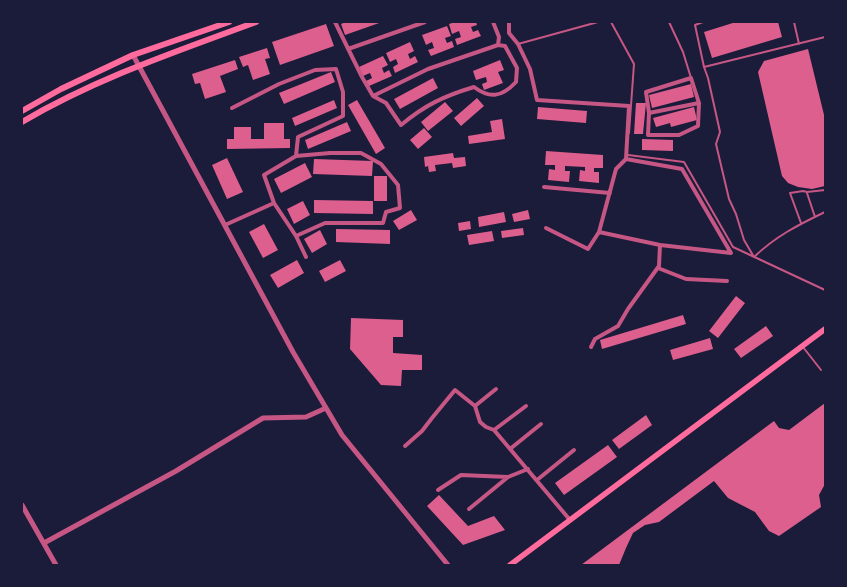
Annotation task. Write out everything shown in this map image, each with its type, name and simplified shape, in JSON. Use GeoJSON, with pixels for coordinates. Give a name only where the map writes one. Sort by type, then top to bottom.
{"type":"FeatureCollection","features":[{"type":"Feature","properties":{"kind":"main road"},"geometry":{"type":"LineString","coordinates":[[22,112],[61,89],[133,55],[219,23],[229,22]]}},
{"type":"Feature","properties":{"kind":"main road"},"geometry":{"type":"LineString","coordinates":[[22,122],[87,88],[139,65],[256,22]]}},
{"type":"Feature","properties":{"kind":"main road"},"geometry":{"type":"LineString","coordinates":[[510,565],[825,329]]}},
{"type":"Feature","properties":{"kind":"street"},"geometry":{"type":"LineString","coordinates":[[335,22],[362,78],[373,96],[386,103],[401,125],[434,102],[467,89],[474,87],[483,94],[494,95],[507,91],[516,82],[517,68],[505,46],[498,45],[428,69],[373,96]]}},
{"type":"Feature","properties":{"kind":"street"},"geometry":{"type":"LineString","coordinates":[[348,49],[425,22]]}},
{"type":"Feature","properties":{"kind":"street"},"geometry":{"type":"LineString","coordinates":[[493,22],[499,37],[498,45]]}},
{"type":"Feature","properties":{"kind":"street"},"geometry":{"type":"LineString","coordinates":[[509,22],[510,33],[518,44],[530,69],[537,100],[629,106],[626,159],[616,168],[599,232],[588,249],[546,228]]}},
{"type":"Feature","properties":{"kind":"street"},"geometry":{"type":"LineString","coordinates":[[133,55],[293,352],[342,435],[448,565]]}},
{"type":"Feature","properties":{"kind":"street"},"geometry":{"type":"LineString","coordinates":[[232,108],[280,84],[315,70],[336,68],[343,92],[343,116],[298,137],[296,156]]}},
{"type":"Feature","properties":{"kind":"street"},"geometry":{"type":"LineString","coordinates":[[691,78],[699,103],[698,126],[679,135],[648,135],[649,113],[646,92],[691,78]]}},
{"type":"Feature","properties":{"kind":"street"},"geometry":{"type":"LineString","coordinates":[[649,113],[699,103]]}},
{"type":"Feature","properties":{"kind":"street"},"geometry":{"type":"LineString","coordinates":[[296,236],[324,224],[383,223],[386,212],[400,208],[398,185],[381,164],[361,153],[330,153],[296,156],[264,175],[274,203],[296,236],[306,257]]}},
{"type":"Feature","properties":{"kind":"street"},"geometry":{"type":"LineString","coordinates":[[599,232],[660,245],[731,253],[682,169],[626,159]]}},
{"type":"Feature","properties":{"kind":"street"},"geometry":{"type":"LineString","coordinates":[[544,187],[610,193]]}},
{"type":"Feature","properties":{"kind":"street"},"geometry":{"type":"LineString","coordinates":[[224,225],[274,203]]}},
{"type":"Feature","properties":{"kind":"street"},"geometry":{"type":"LineString","coordinates":[[591,346],[595,339],[618,326],[628,309],[658,268],[660,245]]}},
{"type":"Feature","properties":{"kind":"street"},"geometry":{"type":"LineString","coordinates":[[658,268],[686,279],[727,281]]}},
{"type":"Feature","properties":{"kind":"street"},"geometry":{"type":"LineString","coordinates":[[475,406],[496,389]]}},
{"type":"Feature","properties":{"kind":"street"},"geometry":{"type":"LineString","coordinates":[[405,446],[422,431],[455,390],[475,406],[480,422],[486,427],[494,430],[570,520]]}},
{"type":"Feature","properties":{"kind":"street"},"geometry":{"type":"LineString","coordinates":[[494,430],[526,406]]}},
{"type":"Feature","properties":{"kind":"street"},"geometry":{"type":"LineString","coordinates":[[44,543],[176,471],[264,418],[306,417],[326,408]]}},
{"type":"Feature","properties":{"kind":"street"},"geometry":{"type":"LineString","coordinates":[[510,449],[541,424]]}},
{"type":"Feature","properties":{"kind":"street"},"geometry":{"type":"LineString","coordinates":[[537,480],[574,450]]}},
{"type":"Feature","properties":{"kind":"street"},"geometry":{"type":"LineString","coordinates":[[469,509],[508,477],[528,470]]}},
{"type":"Feature","properties":{"kind":"street"},"geometry":{"type":"LineString","coordinates":[[438,490],[461,474],[508,477]]}},
{"type":"Feature","properties":{"kind":"street"},"geometry":{"type":"LineString","coordinates":[[22,506],[56,565]]}},
{"type":"Feature","properties":{"kind":"lane"},"geometry":{"type":"LineString","coordinates":[[518,44],[598,22]]}},
{"type":"Feature","properties":{"kind":"lane"},"geometry":{"type":"LineString","coordinates":[[611,22],[634,64],[628,156],[684,162],[733,247],[825,290]]}},
{"type":"Feature","properties":{"kind":"lane"},"geometry":{"type":"LineString","coordinates":[[669,22],[683,52],[691,78]]}},
{"type":"Feature","properties":{"kind":"lane"},"geometry":{"type":"LineString","coordinates":[[703,22],[695,25],[720,132],[716,144],[728,199],[736,214],[744,240],[754,257]]}},
{"type":"Feature","properties":{"kind":"lane"},"geometry":{"type":"LineString","coordinates":[[794,22],[799,44]]}},
{"type":"Feature","properties":{"kind":"lane"},"geometry":{"type":"LineString","coordinates":[[704,67],[825,37]]}},
{"type":"Feature","properties":{"kind":"lane"},"geometry":{"type":"LineString","coordinates":[[801,223],[790,193],[803,191],[825,191]]}},
{"type":"Feature","properties":{"kind":"lane"},"geometry":{"type":"LineString","coordinates":[[807,192],[814,217]]}},
{"type":"Feature","properties":{"kind":"lane"},"geometry":{"type":"LineString","coordinates":[[754,257],[769,242],[801,223],[825,212]]}},
{"type":"Feature","properties":{"kind":"lane"},"geometry":{"type":"LineString","coordinates":[[802,346],[821,370]]}},
{"type":"Feature","properties":{"kind":"building"},"geometry":{"type":"Polygon","coordinates":[[[346,22],[382,22],[345,35],[341,24],[346,22]]]}},
{"type":"Feature","properties":{"kind":"building"},"geometry":{"type":"Polygon","coordinates":[[[455,22],[476,22],[477,25],[471,27],[473,32],[478,30],[481,36],[457,45],[455,39],[461,37],[459,31],[452,34],[449,24],[455,22]]]}},
{"type":"Feature","properties":{"kind":"building"},"geometry":{"type":"Polygon","coordinates":[[[736,22],[778,22],[782,37],[712,58],[704,32],[736,22]]]}},
{"type":"Feature","properties":{"kind":"building"},"geometry":{"type":"Polygon","coordinates":[[[326,24],[334,46],[280,65],[272,42],[326,24]]]}},
{"type":"Feature","properties":{"kind":"building"},"geometry":{"type":"Polygon","coordinates":[[[447,26],[451,36],[445,38],[447,43],[452,41],[454,47],[431,56],[428,50],[434,48],[432,42],[426,45],[422,35],[447,26]]]}},
{"type":"Feature","properties":{"kind":"building"},"geometry":{"type":"Polygon","coordinates":[[[410,42],[414,51],[408,54],[410,59],[415,56],[418,62],[395,73],[393,67],[398,64],[396,59],[390,62],[386,53],[410,42]]]}},
{"type":"Feature","properties":{"kind":"building"},"geometry":{"type":"Polygon","coordinates":[[[267,48],[270,58],[265,59],[270,74],[253,80],[248,65],[243,67],[239,57],[267,48]]]}},
{"type":"Feature","properties":{"kind":"building"},"geometry":{"type":"Polygon","coordinates":[[[808,49],[825,119],[825,186],[812,189],[798,187],[788,183],[782,176],[758,72],[764,61],[808,49]]]}},
{"type":"Feature","properties":{"kind":"building"},"geometry":{"type":"Polygon","coordinates":[[[383,56],[388,65],[382,68],[384,73],[389,70],[392,76],[369,86],[366,81],[372,78],[370,73],[363,76],[359,67],[383,56]]]}},
{"type":"Feature","properties":{"kind":"building"},"geometry":{"type":"Polygon","coordinates":[[[235,60],[238,69],[220,76],[226,92],[205,99],[200,83],[195,84],[192,74],[235,60]]]}},
{"type":"Feature","properties":{"kind":"building"},"geometry":{"type":"Polygon","coordinates":[[[500,60],[504,70],[498,72],[503,83],[484,90],[482,84],[487,82],[486,77],[476,80],[473,71],[500,60]]]}},
{"type":"Feature","properties":{"kind":"building"},"geometry":{"type":"Polygon","coordinates":[[[331,72],[335,82],[284,104],[279,93],[331,72]]]}},
{"type":"Feature","properties":{"kind":"building"},"geometry":{"type":"Polygon","coordinates":[[[433,78],[438,88],[400,109],[394,99],[433,78]]]}},
{"type":"Feature","properties":{"kind":"building"},"geometry":{"type":"Polygon","coordinates":[[[691,84],[694,97],[652,108],[649,95],[691,84]]]}},
{"type":"Feature","properties":{"kind":"building"},"geometry":{"type":"Polygon","coordinates":[[[477,98],[484,106],[461,126],[454,118],[477,98]]]}},
{"type":"Feature","properties":{"kind":"building"},"geometry":{"type":"Polygon","coordinates":[[[334,100],[337,108],[295,126],[292,118],[334,100]]]}},
{"type":"Feature","properties":{"kind":"building"},"geometry":{"type":"Polygon","coordinates":[[[357,100],[385,148],[376,154],[348,105],[357,100]]]}},
{"type":"Feature","properties":{"kind":"building"},"geometry":{"type":"Polygon","coordinates":[[[445,102],[453,111],[428,131],[421,122],[445,102]]]}},
{"type":"Feature","properties":{"kind":"building"},"geometry":{"type":"Polygon","coordinates":[[[636,103],[646,103],[643,134],[634,134],[636,103]]]}},
{"type":"Feature","properties":{"kind":"building"},"geometry":{"type":"Polygon","coordinates":[[[538,107],[587,111],[586,123],[537,119],[538,107]]]}},
{"type":"Feature","properties":{"kind":"building"},"geometry":{"type":"Polygon","coordinates":[[[694,107],[697,120],[671,127],[670,123],[656,127],[653,118],[694,107]]]}},
{"type":"Feature","properties":{"kind":"building"},"geometry":{"type":"Polygon","coordinates":[[[502,119],[505,139],[469,144],[468,136],[492,132],[490,121],[502,119]]]}},
{"type":"Feature","properties":{"kind":"building"},"geometry":{"type":"Polygon","coordinates":[[[347,122],[351,131],[308,149],[305,140],[347,122]]]}},
{"type":"Feature","properties":{"kind":"building"},"geometry":{"type":"Polygon","coordinates":[[[264,123],[284,123],[284,139],[290,139],[290,148],[227,149],[227,139],[234,139],[234,127],[251,127],[251,139],[264,139],[264,123]]]}},
{"type":"Feature","properties":{"kind":"building"},"geometry":{"type":"Polygon","coordinates":[[[424,128],[432,137],[418,149],[410,140],[424,128]]]}},
{"type":"Feature","properties":{"kind":"building"},"geometry":{"type":"Polygon","coordinates":[[[642,139],[673,140],[673,151],[642,150],[642,139]]]}},
{"type":"Feature","properties":{"kind":"building"},"geometry":{"type":"Polygon","coordinates":[[[546,151],[603,155],[603,168],[594,168],[594,172],[599,172],[599,183],[579,181],[580,170],[585,171],[585,167],[565,166],[565,171],[570,171],[569,182],[548,180],[549,169],[555,170],[555,165],[545,165],[546,151]]]}},
{"type":"Feature","properties":{"kind":"building"},"geometry":{"type":"Polygon","coordinates":[[[453,153],[454,158],[465,157],[466,166],[453,168],[452,163],[435,165],[436,171],[429,172],[428,166],[425,167],[424,157],[453,153]]]}},
{"type":"Feature","properties":{"kind":"building"},"geometry":{"type":"Polygon","coordinates":[[[227,158],[243,192],[227,199],[212,165],[227,158]]]}},
{"type":"Feature","properties":{"kind":"building"},"geometry":{"type":"Polygon","coordinates":[[[314,159],[373,161],[372,176],[313,174],[314,159]]]}},
{"type":"Feature","properties":{"kind":"building"},"geometry":{"type":"Polygon","coordinates":[[[305,163],[312,177],[281,193],[274,179],[305,163]]]}},
{"type":"Feature","properties":{"kind":"building"},"geometry":{"type":"Polygon","coordinates":[[[374,176],[387,176],[387,201],[374,201],[374,176]]]}},
{"type":"Feature","properties":{"kind":"building"},"geometry":{"type":"Polygon","coordinates":[[[314,200],[373,201],[373,214],[314,213],[314,200]]]}},
{"type":"Feature","properties":{"kind":"building"},"geometry":{"type":"Polygon","coordinates":[[[303,201],[310,215],[294,224],[287,209],[303,201]]]}},
{"type":"Feature","properties":{"kind":"building"},"geometry":{"type":"Polygon","coordinates":[[[411,210],[417,220],[399,230],[393,221],[411,210]]]}},
{"type":"Feature","properties":{"kind":"building"},"geometry":{"type":"Polygon","coordinates":[[[528,210],[530,219],[514,222],[512,214],[528,210]]]}},
{"type":"Feature","properties":{"kind":"building"},"geometry":{"type":"Polygon","coordinates":[[[504,212],[506,222],[479,227],[478,217],[504,212]]]}},
{"type":"Feature","properties":{"kind":"building"},"geometry":{"type":"Polygon","coordinates":[[[470,221],[471,229],[459,231],[458,223],[470,221]]]}},
{"type":"Feature","properties":{"kind":"building"},"geometry":{"type":"Polygon","coordinates":[[[264,224],[278,250],[263,258],[249,232],[264,224]]]}},
{"type":"Feature","properties":{"kind":"building"},"geometry":{"type":"Polygon","coordinates":[[[523,228],[524,235],[502,238],[501,231],[523,228]]]}},
{"type":"Feature","properties":{"kind":"building"},"geometry":{"type":"Polygon","coordinates":[[[336,229],[390,230],[390,244],[336,242],[336,229]]]}},
{"type":"Feature","properties":{"kind":"building"},"geometry":{"type":"Polygon","coordinates":[[[320,230],[327,244],[312,253],[304,239],[320,230]]]}},
{"type":"Feature","properties":{"kind":"building"},"geometry":{"type":"Polygon","coordinates":[[[492,231],[494,241],[469,245],[467,235],[492,231]]]}},
{"type":"Feature","properties":{"kind":"building"},"geometry":{"type":"Polygon","coordinates":[[[297,260],[304,273],[278,288],[270,275],[297,260]]]}},
{"type":"Feature","properties":{"kind":"building"},"geometry":{"type":"Polygon","coordinates":[[[340,260],[346,271],[325,282],[319,271],[340,260]]]}},
{"type":"Feature","properties":{"kind":"building"},"geometry":{"type":"Polygon","coordinates":[[[736,296],[745,303],[718,338],[709,331],[736,296]]]}},
{"type":"Feature","properties":{"kind":"building"},"geometry":{"type":"Polygon","coordinates":[[[683,315],[686,324],[602,349],[600,340],[683,315]]]}},
{"type":"Feature","properties":{"kind":"building"},"geometry":{"type":"Polygon","coordinates":[[[351,318],[403,320],[403,337],[393,337],[393,353],[422,355],[422,370],[402,370],[401,386],[381,385],[350,349],[351,318]]]}},
{"type":"Feature","properties":{"kind":"building"},"geometry":{"type":"Polygon","coordinates":[[[766,326],[773,336],[741,358],[734,349],[766,326]]]}},
{"type":"Feature","properties":{"kind":"building"},"geometry":{"type":"Polygon","coordinates":[[[710,338],[713,349],[673,360],[670,350],[710,338]]]}},
{"type":"Feature","properties":{"kind":"building"},"geometry":{"type":"Polygon","coordinates":[[[825,403],[825,484],[819,495],[821,507],[779,536],[769,531],[755,512],[728,498],[714,481],[659,522],[645,525],[633,533],[619,565],[581,565],[774,421],[779,428],[789,430],[825,403]]]}},
{"type":"Feature","properties":{"kind":"building"},"geometry":{"type":"Polygon","coordinates":[[[646,415],[652,425],[619,449],[612,440],[646,415]]]}},
{"type":"Feature","properties":{"kind":"building"},"geometry":{"type":"Polygon","coordinates":[[[608,445],[617,457],[564,495],[555,483],[608,445]]]}},
{"type":"Feature","properties":{"kind":"building"},"geometry":{"type":"Polygon","coordinates":[[[439,495],[468,526],[494,516],[505,530],[463,545],[427,506],[439,495]]]}}]}
